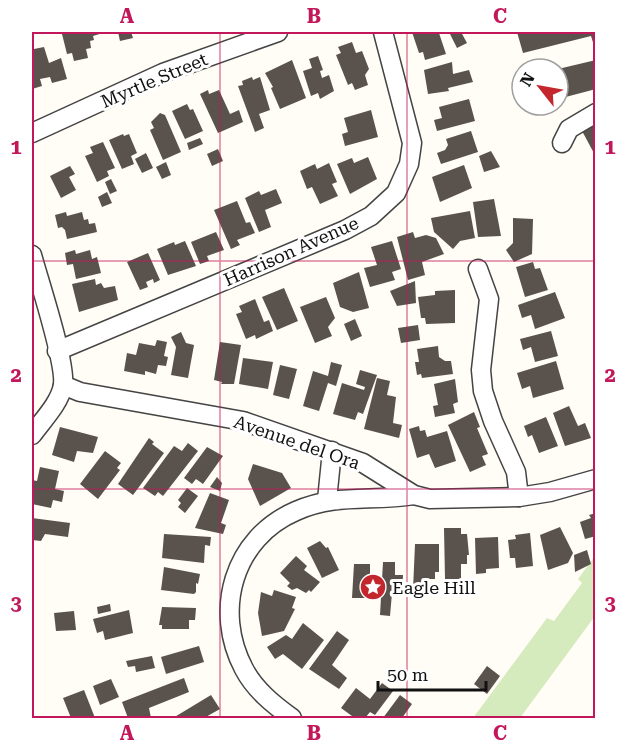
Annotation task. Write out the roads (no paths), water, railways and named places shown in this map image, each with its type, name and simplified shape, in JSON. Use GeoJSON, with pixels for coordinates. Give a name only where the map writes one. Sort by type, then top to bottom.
{"type":"FeatureCollection","features":[{"type":"Feature","properties":{"kind":"street","name":"Myrtle Street"},"geometry":{"type":"LineString","coordinates":[[32,133],[163,73],[278,32]]}},
{"type":"Feature","properties":{"kind":"street","name":"Harrison Avenue"},"geometry":{"type":"LineString","coordinates":[[57,351],[345,230],[371,216],[386,204],[405,178],[412,143],[382,32]]}},
{"type":"Feature","properties":{"kind":"street"},"geometry":{"type":"LineString","coordinates":[[562,143],[569,129],[596,113]]}},
{"type":"Feature","properties":{"kind":"street"},"geometry":{"type":"LineString","coordinates":[[32,255],[57,351],[63,385],[55,404],[32,435]]}},
{"type":"Feature","properties":{"kind":"street"},"geometry":{"type":"LineString","coordinates":[[478,269],[489,298],[481,370],[483,391],[492,421],[516,472],[519,497]]}},
{"type":"Feature","properties":{"kind":"street","name":"Avenue del Ora"},"geometry":{"type":"LineString","coordinates":[[63,385],[80,392],[243,422],[363,463],[414,495],[452,501],[519,497],[550,492],[596,479]]}},
{"type":"Feature","properties":{"kind":"street"},"geometry":{"type":"LineString","coordinates":[[327,500],[332,451]]}},
{"type":"Feature","properties":{"kind":"street"},"geometry":{"type":"LineString","coordinates":[[292,718],[259,690],[244,670],[228,623],[235,577],[245,556],[263,532],[294,512],[327,500],[392,499],[414,495]]}},
{"type":"Feature","properties":{"kind":"place","name":"Eagle Hill"},"geometry":{"type":"Point","coordinates":[373,587]}}]}
